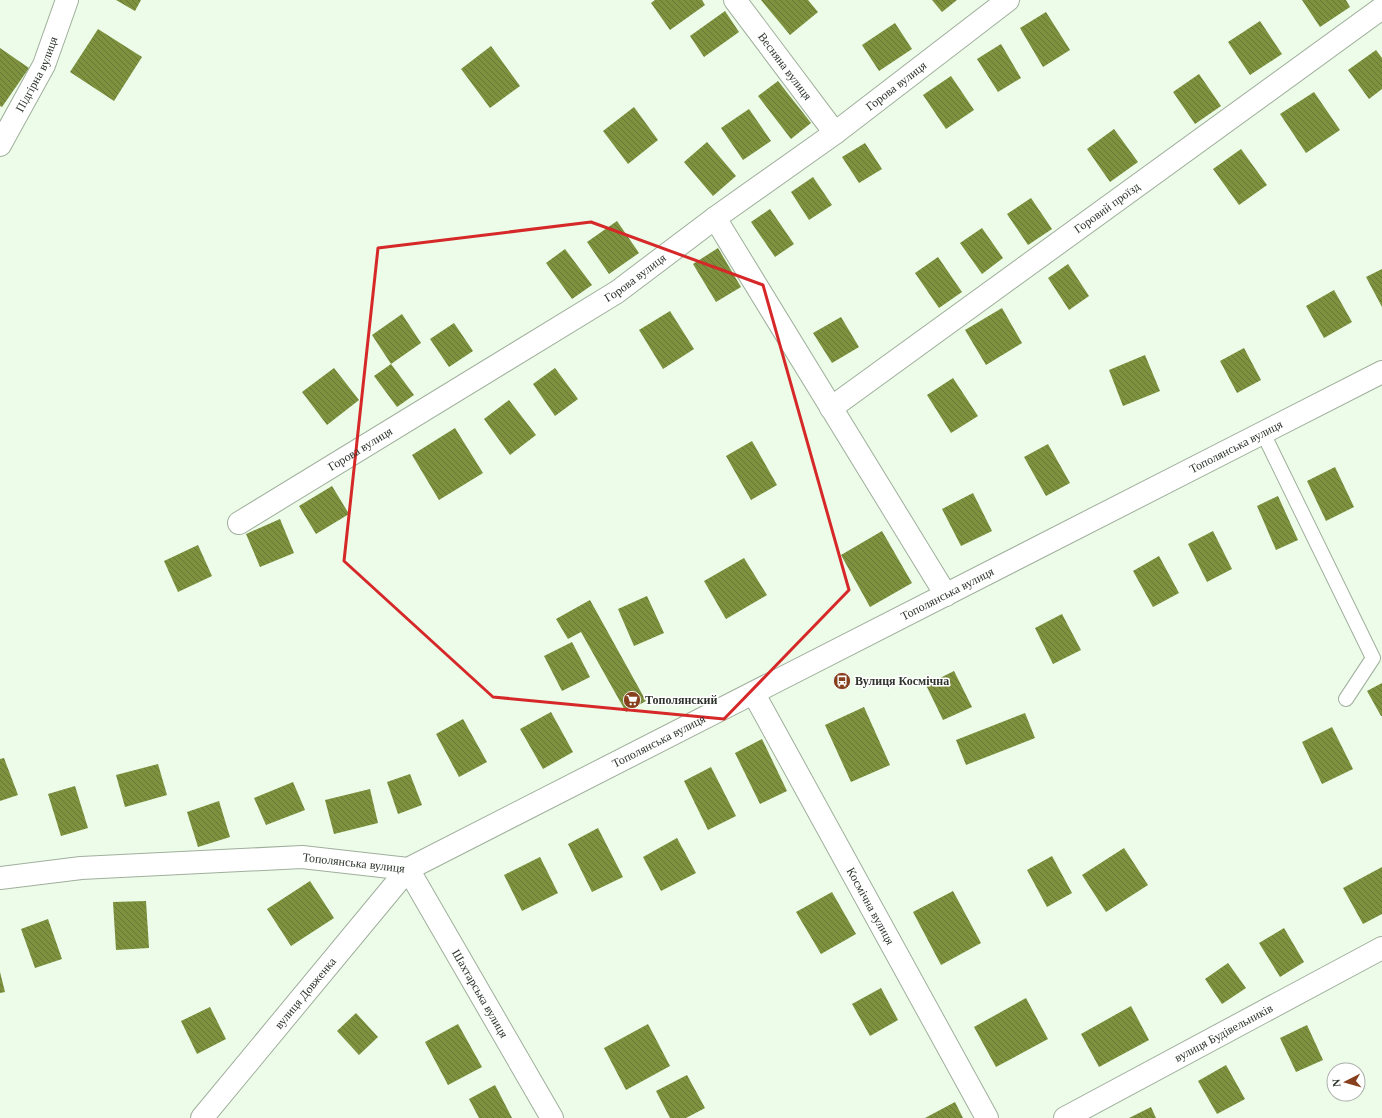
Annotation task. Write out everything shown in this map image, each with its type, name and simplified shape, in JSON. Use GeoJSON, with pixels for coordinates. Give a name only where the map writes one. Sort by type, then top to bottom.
{"type":"FeatureCollection","features":[{"type":"Feature","properties":{"kind":"street","name":"Підгірна вулиця"},"geometry":{"type":"LineString","coordinates":[[0,145],[44,65],[67,0]]}},
{"type":"Feature","properties":{"kind":"street","name":"Весняна вулиця"},"geometry":{"type":"LineString","coordinates":[[735,0],[835,133]]}},
{"type":"Feature","properties":{"kind":"street","name":"Горова вулиця"},"geometry":{"type":"LineString","coordinates":[[239,523],[617,292],[715,218],[835,133],[1008,0]]}},
{"type":"Feature","properties":{"kind":"street","name":"Горовий проїзд"},"geometry":{"type":"LineString","coordinates":[[831,408],[1382,8]]}},
{"type":"Feature","properties":{"kind":"street"},"geometry":{"type":"LineString","coordinates":[[715,218],[946,595]]}},
{"type":"Feature","properties":{"kind":"street","name":"Тополянська вулиця"},"geometry":{"type":"LineString","coordinates":[[0,878],[81,868],[302,857],[408,869],[754,694],[1382,372]]}},
{"type":"Feature","properties":{"kind":"street","name":"Космічна вулиця"},"geometry":{"type":"LineString","coordinates":[[754,694],[987,1118]]}},
{"type":"Feature","properties":{"kind":"street","name":"вулиця Довженка"},"geometry":{"type":"LineString","coordinates":[[202,1118],[408,869]]}},
{"type":"Feature","properties":{"kind":"street","name":"Шахтарська вулиця"},"geometry":{"type":"LineString","coordinates":[[408,869],[552,1118]]}},
{"type":"Feature","properties":{"kind":"street","name":"вулиця Будівельників"},"geometry":{"type":"LineString","coordinates":[[1065,1118],[1382,948]]}},
{"type":"Feature","properties":{"kind":"lane"},"geometry":{"type":"LineString","coordinates":[[1263,433],[1373,658],[1346,700]]}},
{"type":"Feature","properties":{"kind":"highlighted area"},"geometry":{"type":"Polygon","coordinates":[[[591,222],[763,285],[849,590],[724,719],[493,697],[344,561],[378,248],[591,222]]]}},
{"type":"Feature","properties":{"kind":"building"},"geometry":{"type":"Polygon","coordinates":[[[116,0],[141,0],[135,11],[116,0]]]}},
{"type":"Feature","properties":{"kind":"building"},"geometry":{"type":"Polygon","coordinates":[[[655,0],[702,0],[705,5],[670,30],[651,3],[655,0]]]}},
{"type":"Feature","properties":{"kind":"building"},"geometry":{"type":"Polygon","coordinates":[[[761,0],[808,0],[818,12],[790,35],[761,0]]]}},
{"type":"Feature","properties":{"kind":"building"},"geometry":{"type":"Polygon","coordinates":[[[932,0],[957,0],[942,12],[932,0]]]}},
{"type":"Feature","properties":{"kind":"building"},"geometry":{"type":"Polygon","coordinates":[[[1302,0],[1346,0],[1350,7],[1320,27],[1302,0]]]}},
{"type":"Feature","properties":{"kind":"building"},"geometry":{"type":"Polygon","coordinates":[[[725,11],[739,32],[704,57],[690,36],[725,11]]]}},
{"type":"Feature","properties":{"kind":"building"},"geometry":{"type":"Polygon","coordinates":[[[1046,12],[1070,50],[1043,67],[1020,28],[1046,12]]]}},
{"type":"Feature","properties":{"kind":"building"},"geometry":{"type":"Polygon","coordinates":[[[1260,21],[1282,54],[1250,75],[1228,42],[1260,21]]]}},
{"type":"Feature","properties":{"kind":"building"},"geometry":{"type":"Polygon","coordinates":[[[895,23],[912,49],[879,71],[862,45],[895,23]]]}},
{"type":"Feature","properties":{"kind":"building"},"geometry":{"type":"Polygon","coordinates":[[[98,29],[142,57],[114,101],[70,72],[98,29]]]}},
{"type":"Feature","properties":{"kind":"building"},"geometry":{"type":"Polygon","coordinates":[[[1001,44],[1021,78],[998,92],[977,59],[1001,44]]]}},
{"type":"Feature","properties":{"kind":"building"},"geometry":{"type":"Polygon","coordinates":[[[491,46],[520,86],[490,108],[461,69],[491,46]]]}},
{"type":"Feature","properties":{"kind":"building"},"geometry":{"type":"Polygon","coordinates":[[[0,48],[29,68],[2,107],[0,106],[0,48]]]}},
{"type":"Feature","properties":{"kind":"building"},"geometry":{"type":"Polygon","coordinates":[[[1376,50],[1382,58],[1382,89],[1369,99],[1348,70],[1376,50]]]}},
{"type":"Feature","properties":{"kind":"building"},"geometry":{"type":"Polygon","coordinates":[[[1199,74],[1221,106],[1195,124],[1173,92],[1199,74]]]}},
{"type":"Feature","properties":{"kind":"building"},"geometry":{"type":"Polygon","coordinates":[[[951,76],[974,110],[946,129],[923,95],[951,76]]]}},
{"type":"Feature","properties":{"kind":"building"},"geometry":{"type":"Polygon","coordinates":[[[778,81],[811,123],[791,139],[758,96],[778,81]]]}},
{"type":"Feature","properties":{"kind":"building"},"geometry":{"type":"Polygon","coordinates":[[[1314,92],[1340,130],[1306,153],[1280,114],[1314,92]]]}},
{"type":"Feature","properties":{"kind":"building"},"geometry":{"type":"Polygon","coordinates":[[[634,107],[658,140],[628,164],[603,131],[634,107]]]}},
{"type":"Feature","properties":{"kind":"building"},"geometry":{"type":"Polygon","coordinates":[[[749,109],[771,141],[743,160],[721,128],[749,109]]]}},
{"type":"Feature","properties":{"kind":"building"},"geometry":{"type":"Polygon","coordinates":[[[1114,129],[1138,162],[1110,182],[1087,149],[1114,129]]]}},
{"type":"Feature","properties":{"kind":"building"},"geometry":{"type":"Polygon","coordinates":[[[707,142],[736,176],[713,196],[684,162],[707,142]]]}},
{"type":"Feature","properties":{"kind":"building"},"geometry":{"type":"Polygon","coordinates":[[[865,143],[882,169],[859,183],[842,157],[865,143]]]}},
{"type":"Feature","properties":{"kind":"building"},"geometry":{"type":"Polygon","coordinates":[[[1241,149],[1267,185],[1239,205],[1213,169],[1241,149]]]}},
{"type":"Feature","properties":{"kind":"building"},"geometry":{"type":"Polygon","coordinates":[[[813,177],[832,205],[809,220],[791,192],[813,177]]]}},
{"type":"Feature","properties":{"kind":"building"},"geometry":{"type":"Polygon","coordinates":[[[1031,198],[1052,229],[1028,245],[1007,214],[1031,198]]]}},
{"type":"Feature","properties":{"kind":"building"},"geometry":{"type":"Polygon","coordinates":[[[770,209],[794,244],[775,257],[751,222],[770,209]]]}},
{"type":"Feature","properties":{"kind":"building"},"geometry":{"type":"Polygon","coordinates":[[[617,221],[639,253],[609,274],[587,242],[617,221]]]}},
{"type":"Feature","properties":{"kind":"building"},"geometry":{"type":"Polygon","coordinates":[[[982,228],[1003,258],[982,274],[960,243],[982,228]]]}},
{"type":"Feature","properties":{"kind":"building"},"geometry":{"type":"Polygon","coordinates":[[[718,248],[741,287],[716,302],[693,264],[718,248]]]}},
{"type":"Feature","properties":{"kind":"building"},"geometry":{"type":"Polygon","coordinates":[[[565,249],[592,285],[572,299],[546,263],[565,249]]]}},
{"type":"Feature","properties":{"kind":"building"},"geometry":{"type":"Polygon","coordinates":[[[938,257],[962,292],[939,308],[915,273],[938,257]]]}},
{"type":"Feature","properties":{"kind":"building"},"geometry":{"type":"Polygon","coordinates":[[[1068,264],[1089,296],[1069,310],[1048,278],[1068,264]]]}},
{"type":"Feature","properties":{"kind":"building"},"geometry":{"type":"Polygon","coordinates":[[[1382,269],[1382,307],[1366,277],[1382,269]]]}},
{"type":"Feature","properties":{"kind":"building"},"geometry":{"type":"Polygon","coordinates":[[[1334,290],[1352,322],[1324,338],[1306,306],[1334,290]]]}},
{"type":"Feature","properties":{"kind":"building"},"geometry":{"type":"Polygon","coordinates":[[[1002,308],[1022,343],[986,365],[965,330],[1002,308]]]}},
{"type":"Feature","properties":{"kind":"building"},"geometry":{"type":"Polygon","coordinates":[[[670,311],[694,349],[663,369],[639,330],[670,311]]]}},
{"type":"Feature","properties":{"kind":"building"},"geometry":{"type":"Polygon","coordinates":[[[402,314],[421,343],[391,364],[372,335],[402,314]]]}},
{"type":"Feature","properties":{"kind":"building"},"geometry":{"type":"Polygon","coordinates":[[[841,317],[859,347],[832,363],[813,333],[841,317]]]}},
{"type":"Feature","properties":{"kind":"building"},"geometry":{"type":"Polygon","coordinates":[[[454,323],[473,351],[449,367],[430,339],[454,323]]]}},
{"type":"Feature","properties":{"kind":"building"},"geometry":{"type":"Polygon","coordinates":[[[1244,348],[1261,380],[1237,393],[1220,361],[1244,348]]]}},
{"type":"Feature","properties":{"kind":"building"},"geometry":{"type":"Polygon","coordinates":[[[1145,355],[1160,391],[1123,406],[1109,370],[1145,355]]]}},
{"type":"Feature","properties":{"kind":"building"},"geometry":{"type":"Polygon","coordinates":[[[391,364],[414,395],[397,407],[374,376],[391,364]]]}},
{"type":"Feature","properties":{"kind":"building"},"geometry":{"type":"Polygon","coordinates":[[[334,368],[359,400],[327,425],[302,392],[334,368]]]}},
{"type":"Feature","properties":{"kind":"building"},"geometry":{"type":"Polygon","coordinates":[[[555,368],[578,399],[555,416],[533,384],[555,368]]]}},
{"type":"Feature","properties":{"kind":"building"},"geometry":{"type":"Polygon","coordinates":[[[953,378],[978,416],[951,433],[927,395],[953,378]]]}},
{"type":"Feature","properties":{"kind":"building"},"geometry":{"type":"Polygon","coordinates":[[[509,400],[536,435],[510,455],[484,419],[509,400]]]}},
{"type":"Feature","properties":{"kind":"building"},"geometry":{"type":"Polygon","coordinates":[[[455,428],[483,473],[439,500],[412,455],[455,428]]]}},
{"type":"Feature","properties":{"kind":"building"},"geometry":{"type":"Polygon","coordinates":[[[752,441],[777,485],[751,500],[726,456],[752,441]]]}},
{"type":"Feature","properties":{"kind":"building"},"geometry":{"type":"Polygon","coordinates":[[[1048,444],[1070,483],[1046,496],[1024,457],[1048,444]]]}},
{"type":"Feature","properties":{"kind":"building"},"geometry":{"type":"Polygon","coordinates":[[[1335,467],[1354,507],[1326,521],[1307,481],[1335,467]]]}},
{"type":"Feature","properties":{"kind":"building"},"geometry":{"type":"Polygon","coordinates":[[[332,486],[349,514],[316,534],[299,506],[332,486]]]}},
{"type":"Feature","properties":{"kind":"building"},"geometry":{"type":"Polygon","coordinates":[[[973,493],[992,531],[961,546],[942,509],[973,493]]]}},
{"type":"Feature","properties":{"kind":"building"},"geometry":{"type":"Polygon","coordinates":[[[1278,496],[1298,540],[1276,550],[1257,506],[1278,496]]]}},
{"type":"Feature","properties":{"kind":"building"},"geometry":{"type":"Polygon","coordinates":[[[280,519],[294,553],[260,567],[246,534],[280,519]]]}},
{"type":"Feature","properties":{"kind":"building"},"geometry":{"type":"Polygon","coordinates":[[[882,531],[912,583],[870,607],[841,555],[882,531]]]}},
{"type":"Feature","properties":{"kind":"building"},"geometry":{"type":"Polygon","coordinates":[[[1213,531],[1232,569],[1207,582],[1188,544],[1213,531]]]}},
{"type":"Feature","properties":{"kind":"building"},"geometry":{"type":"Polygon","coordinates":[[[198,545],[212,576],[178,592],[164,561],[198,545]]]}},
{"type":"Feature","properties":{"kind":"building"},"geometry":{"type":"Polygon","coordinates":[[[1159,556],[1179,593],[1153,607],[1133,571],[1159,556]]]}},
{"type":"Feature","properties":{"kind":"building"},"geometry":{"type":"Polygon","coordinates":[[[744,558],[767,595],[726,619],[704,581],[744,558]]]}},
{"type":"Feature","properties":{"kind":"building"},"geometry":{"type":"Polygon","coordinates":[[[647,596],[664,633],[634,646],[618,609],[647,596]]]}},
{"type":"Feature","properties":{"kind":"building"},"geometry":{"type":"Polygon","coordinates":[[[590,600],[646,701],[626,712],[581,632],[568,639],[556,619],[590,600]]]}},
{"type":"Feature","properties":{"kind":"building"},"geometry":{"type":"Polygon","coordinates":[[[1062,614],[1081,650],[1053,664],[1035,628],[1062,614]]]}},
{"type":"Feature","properties":{"kind":"building"},"geometry":{"type":"Polygon","coordinates":[[[572,642],[590,677],[562,691],[544,656],[572,642]]]}},
{"type":"Feature","properties":{"kind":"building"},"geometry":{"type":"Polygon","coordinates":[[[954,671],[972,707],[943,720],[926,685],[954,671]]]}},
{"type":"Feature","properties":{"kind":"building"},"geometry":{"type":"Polygon","coordinates":[[[1382,683],[1382,716],[1381,716],[1367,691],[1382,683]]]}},
{"type":"Feature","properties":{"kind":"building"},"geometry":{"type":"Polygon","coordinates":[[[864,707],[890,765],[851,782],[825,725],[864,707]]]}},
{"type":"Feature","properties":{"kind":"building"},"geometry":{"type":"Polygon","coordinates":[[[551,712],[573,752],[543,769],[520,729],[551,712]]]}},
{"type":"Feature","properties":{"kind":"building"},"geometry":{"type":"Polygon","coordinates":[[[1025,713],[1035,738],[966,765],[956,740],[1025,713]]]}},
{"type":"Feature","properties":{"kind":"building"},"geometry":{"type":"Polygon","coordinates":[[[463,719],[487,762],[459,777],[436,734],[463,719]]]}},
{"type":"Feature","properties":{"kind":"building"},"geometry":{"type":"Polygon","coordinates":[[[1332,727],[1353,769],[1322,784],[1302,742],[1332,727]]]}},
{"type":"Feature","properties":{"kind":"building"},"geometry":{"type":"Polygon","coordinates":[[[762,739],[787,791],[760,804],[735,753],[762,739]]]}},
{"type":"Feature","properties":{"kind":"building"},"geometry":{"type":"Polygon","coordinates":[[[4,758],[18,795],[0,801],[0,759],[4,758]]]}},
{"type":"Feature","properties":{"kind":"building"},"geometry":{"type":"Polygon","coordinates":[[[158,764],[167,795],[125,807],[116,775],[158,764]]]}},
{"type":"Feature","properties":{"kind":"building"},"geometry":{"type":"Polygon","coordinates":[[[711,767],[736,816],[708,830],[684,781],[711,767]]]}},
{"type":"Feature","properties":{"kind":"building"},"geometry":{"type":"Polygon","coordinates":[[[410,774],[422,805],[398,814],[387,782],[410,774]]]}},
{"type":"Feature","properties":{"kind":"building"},"geometry":{"type":"Polygon","coordinates":[[[293,782],[305,810],[266,825],[254,798],[293,782]]]}},
{"type":"Feature","properties":{"kind":"building"},"geometry":{"type":"Polygon","coordinates":[[[75,786],[88,828],[61,836],[48,794],[75,786]]]}},
{"type":"Feature","properties":{"kind":"building"},"geometry":{"type":"Polygon","coordinates":[[[370,789],[378,823],[334,834],[325,800],[370,789]]]}},
{"type":"Feature","properties":{"kind":"building"},"geometry":{"type":"Polygon","coordinates":[[[219,801],[230,837],[198,847],[187,812],[219,801]]]}},
{"type":"Feature","properties":{"kind":"building"},"geometry":{"type":"Polygon","coordinates":[[[598,828],[623,877],[592,892],[568,844],[598,828]]]}},
{"type":"Feature","properties":{"kind":"building"},"geometry":{"type":"Polygon","coordinates":[[[677,838],[696,873],[661,891],[643,857],[677,838]]]}},
{"type":"Feature","properties":{"kind":"building"},"geometry":{"type":"Polygon","coordinates":[[[1124,848],[1148,885],[1106,912],[1082,875],[1124,848]]]}},
{"type":"Feature","properties":{"kind":"building"},"geometry":{"type":"Polygon","coordinates":[[[1052,856],[1072,893],[1047,907],[1027,870],[1052,856]]]}},
{"type":"Feature","properties":{"kind":"building"},"geometry":{"type":"Polygon","coordinates":[[[540,857],[558,893],[522,911],[504,875],[540,857]]]}},
{"type":"Feature","properties":{"kind":"building"},"geometry":{"type":"Polygon","coordinates":[[[1382,867],[1382,914],[1363,924],[1343,888],[1382,867]]]}},
{"type":"Feature","properties":{"kind":"building"},"geometry":{"type":"Polygon","coordinates":[[[310,881],[334,918],[291,946],[267,909],[310,881]]]}},
{"type":"Feature","properties":{"kind":"building"},"geometry":{"type":"Polygon","coordinates":[[[953,891],[981,943],[941,965],[913,912],[953,891]]]}},
{"type":"Feature","properties":{"kind":"building"},"geometry":{"type":"Polygon","coordinates":[[[832,892],[856,934],[821,954],[796,912],[832,892]]]}},
{"type":"Feature","properties":{"kind":"building"},"geometry":{"type":"Polygon","coordinates":[[[146,901],[149,948],[116,950],[113,902],[146,901]]]}},
{"type":"Feature","properties":{"kind":"building"},"geometry":{"type":"Polygon","coordinates":[[[48,919],[62,959],[35,968],[21,929],[48,919]]]}},
{"type":"Feature","properties":{"kind":"building"},"geometry":{"type":"Polygon","coordinates":[[[1284,928],[1304,962],[1280,977],[1259,943],[1284,928]]]}},
{"type":"Feature","properties":{"kind":"building"},"geometry":{"type":"Polygon","coordinates":[[[1228,963],[1246,988],[1222,1004],[1205,979],[1228,963]]]}},
{"type":"Feature","properties":{"kind":"building"},"geometry":{"type":"Polygon","coordinates":[[[0,972],[5,992],[0,993],[0,972]]]}},
{"type":"Feature","properties":{"kind":"building"},"geometry":{"type":"Polygon","coordinates":[[[881,988],[898,1020],[870,1036],[852,1004],[881,988]]]}},
{"type":"Feature","properties":{"kind":"building"},"geometry":{"type":"Polygon","coordinates":[[[1026,998],[1048,1039],[996,1067],[974,1027],[1026,998]]]}},
{"type":"Feature","properties":{"kind":"building"},"geometry":{"type":"Polygon","coordinates":[[[1131,1006],[1149,1040],[1099,1067],[1081,1034],[1131,1006]]]}},
{"type":"Feature","properties":{"kind":"building"},"geometry":{"type":"Polygon","coordinates":[[[210,1007],[226,1039],[197,1054],[181,1021],[210,1007]]]}},
{"type":"Feature","properties":{"kind":"building"},"geometry":{"type":"Polygon","coordinates":[[[356,1013],[378,1037],[359,1055],[337,1031],[356,1013]]]}},
{"type":"Feature","properties":{"kind":"building"},"geometry":{"type":"Polygon","coordinates":[[[458,1024],[482,1067],[448,1085],[425,1042],[458,1024]]]}},
{"type":"Feature","properties":{"kind":"building"},"geometry":{"type":"Polygon","coordinates":[[[648,1024],[670,1066],[626,1090],[604,1048],[648,1024]]]}},
{"type":"Feature","properties":{"kind":"building"},"geometry":{"type":"Polygon","coordinates":[[[1307,1025],[1323,1060],[1296,1072],[1280,1038],[1307,1025]]]}},
{"type":"Feature","properties":{"kind":"building"},"geometry":{"type":"Polygon","coordinates":[[[1226,1065],[1245,1099],[1217,1114],[1198,1081],[1226,1065]]]}},
{"type":"Feature","properties":{"kind":"building"},"geometry":{"type":"Polygon","coordinates":[[[687,1075],[705,1108],[686,1118],[670,1118],[656,1091],[687,1075]]]}},
{"type":"Feature","properties":{"kind":"building"},"geometry":{"type":"Polygon","coordinates":[[[495,1085],[512,1118],[479,1118],[469,1099],[495,1085]]]}},
{"type":"Feature","properties":{"kind":"building"},"geometry":{"type":"Polygon","coordinates":[[[955,1102],[963,1118],[925,1118],[955,1102]]]}},
{"type":"Feature","properties":{"kind":"building"},"geometry":{"type":"Polygon","coordinates":[[[1151,1107],[1156,1118],[1129,1118],[1151,1107]]]}},
{"type":"Feature","properties":{"kind":"place","name":"Вулиця Космічна"},"geometry":{"type":"Point","coordinates":[842,681]}},
{"type":"Feature","properties":{"kind":"place","name":"Тополянский"},"geometry":{"type":"Point","coordinates":[632,700]}}]}
